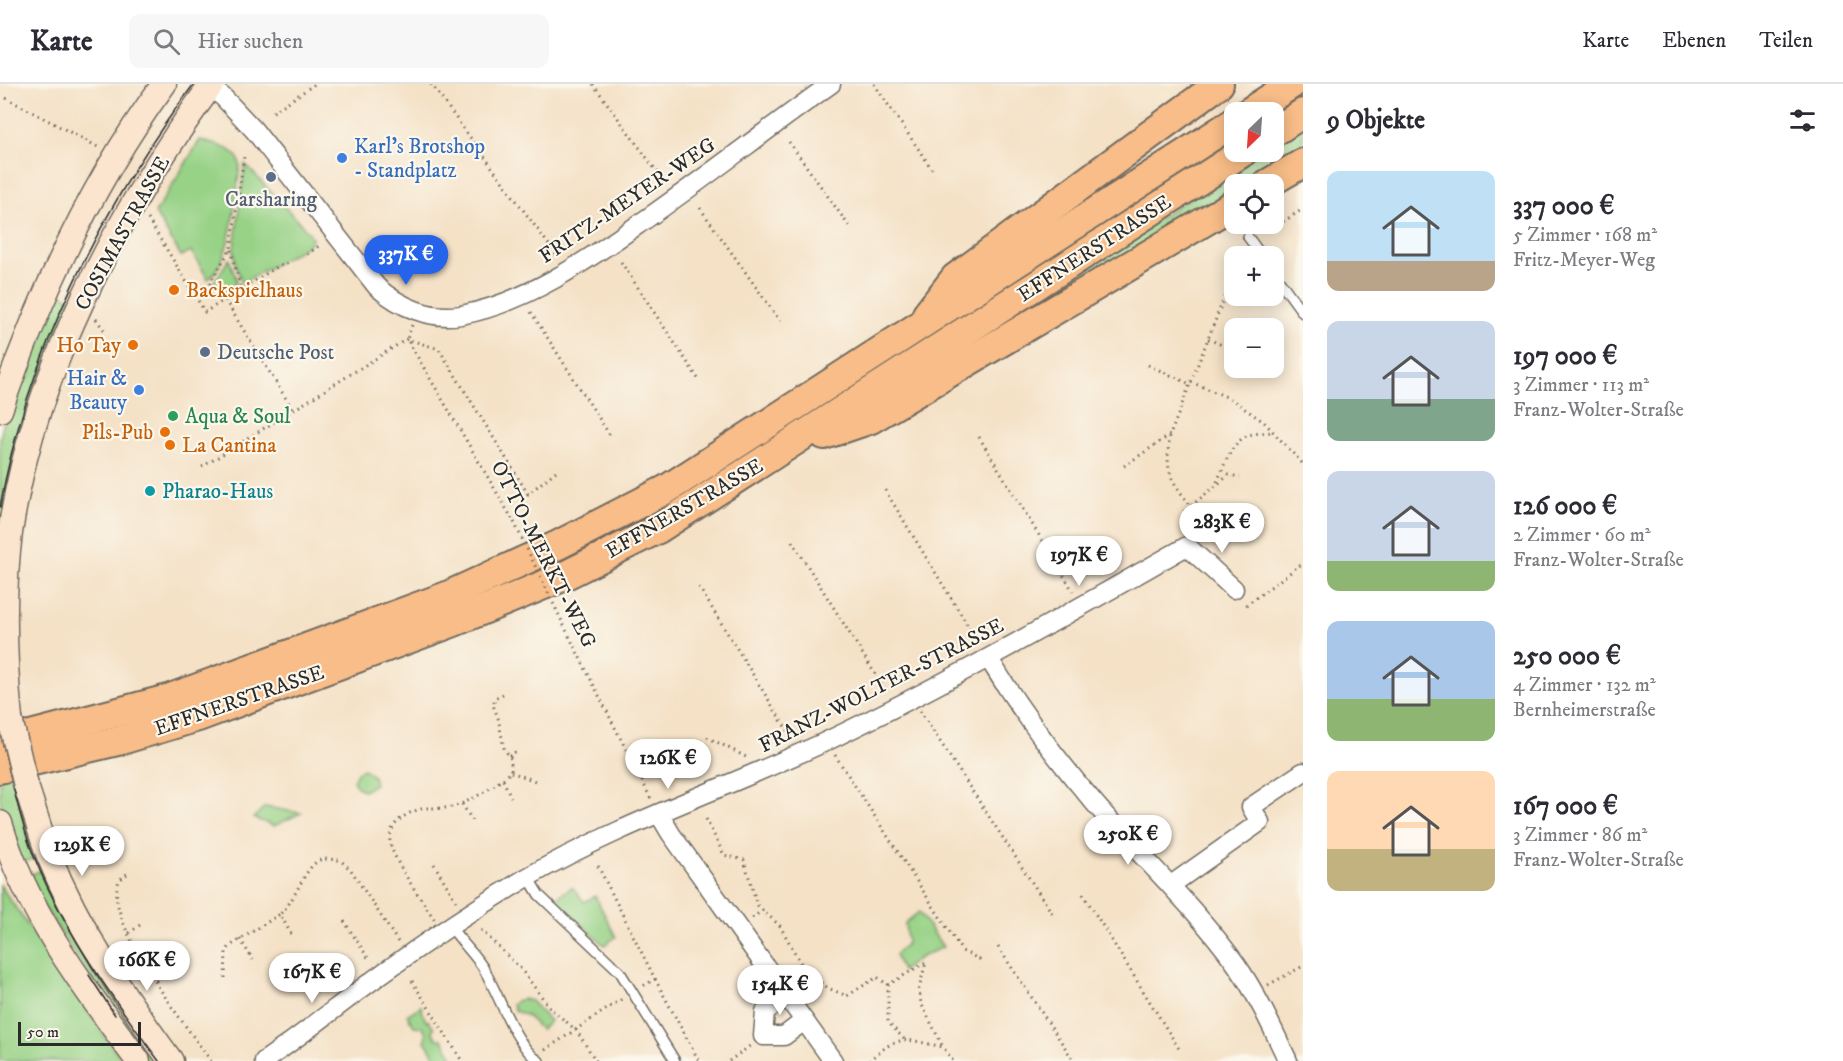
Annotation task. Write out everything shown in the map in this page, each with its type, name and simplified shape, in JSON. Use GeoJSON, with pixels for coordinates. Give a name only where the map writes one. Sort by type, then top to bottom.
{"type":"FeatureCollection","features":[{"type":"Feature","properties":{"kind":"highway"},"geometry":{"type":"LineString","coordinates":[[913,331],[955,278],[1219,84]]}},
{"type":"Feature","properties":{"kind":"highway"},"geometry":{"type":"LineString","coordinates":[[1264,102],[1292,84]]}},
{"type":"Feature","properties":{"kind":"highway"},"geometry":{"type":"LineString","coordinates":[[1284,125],[1303,113]]}},
{"type":"Feature","properties":{"kind":"highway","name":"EFFNERSTRASSE"},"geometry":{"type":"LineString","coordinates":[[5,731],[168,699],[447,596],[558,545],[667,489],[1224,129]]}},
{"type":"Feature","properties":{"kind":"highway","name":"EFFNERSTRASSE"},"geometry":{"type":"LineString","coordinates":[[0,769],[118,741],[198,717],[454,622],[558,579],[658,529],[1228,162]]}},
{"type":"Feature","properties":{"kind":"highway"},"geometry":{"type":"LineString","coordinates":[[1284,175],[1303,164]]}},
{"type":"Feature","properties":{"kind":"highway"},"geometry":{"type":"LineString","coordinates":[[785,448],[871,420],[1224,210]]}},
{"type":"Feature","properties":{"kind":"main road","name":"COSIMASTRASSE"},"geometry":{"type":"LineString","coordinates":[[0,410],[20,351],[57,265],[118,154],[164,84]]}},
{"type":"Feature","properties":{"kind":"main road","name":"COSIMASTRASSE"},"geometry":{"type":"LineString","coordinates":[[171,1061],[116,983],[64,890],[5,731],[4,597],[10,534],[19,482],[32,430],[55,365],[109,249],[151,174],[209,85]]}},
{"type":"Feature","properties":{"kind":"main road"},"geometry":{"type":"LineString","coordinates":[[0,823],[19,876],[37,911],[93,999],[138,1061]]}},
{"type":"Feature","properties":{"kind":"street","name":"FRITZ-MEYER-WEG"},"geometry":{"type":"LineString","coordinates":[[209,85],[254,130],[377,287],[400,304],[417,311],[459,315],[519,296],[548,282],[598,252],[676,198],[831,84]]}},
{"type":"Feature","properties":{"kind":"street","name":"FRANZ-WOLTER-STRASSE"},"geometry":{"type":"LineString","coordinates":[[264,1061],[379,975],[528,877],[579,850],[768,768],[903,703],[988,659],[1187,546],[1234,589]]}},
{"type":"Feature","properties":{"kind":"street"},"geometry":{"type":"LineString","coordinates":[[988,659],[1078,783],[1202,920],[1237,965],[1254,993],[1288,1061]]}},
{"type":"Feature","properties":{"kind":"street"},"geometry":{"type":"LineString","coordinates":[[1171,885],[1260,822],[1251,807],[1303,772]]}},
{"type":"Feature","properties":{"kind":"street"},"geometry":{"type":"LineString","coordinates":[[659,814],[670,834],[833,1061]]}},
{"type":"Feature","properties":{"kind":"street"},"geometry":{"type":"LineString","coordinates":[[786,995],[765,1012],[763,1036],[784,1036],[804,1021]]}},
{"type":"Feature","properties":{"kind":"lane"},"geometry":{"type":"LineString","coordinates":[[1248,237],[1255,246]]}},
{"type":"Feature","properties":{"kind":"lane"},"geometry":{"type":"LineString","coordinates":[[1284,287],[1303,313]]}},
{"type":"Feature","properties":{"kind":"lane"},"geometry":{"type":"LineString","coordinates":[[528,877],[539,895],[620,972],[675,1061]]}},
{"type":"Feature","properties":{"kind":"lane"},"geometry":{"type":"LineString","coordinates":[[452,925],[482,966],[518,1037],[539,1061]]}},
{"type":"Feature","properties":{"kind":"path"},"geometry":{"type":"LineString","coordinates":[[273,112],[315,84]]}},
{"type":"Feature","properties":{"kind":"path"},"geometry":{"type":"LineString","coordinates":[[431,84],[557,256]]}},
{"type":"Feature","properties":{"kind":"path"},"geometry":{"type":"LineString","coordinates":[[593,84],[667,186]]}},
{"type":"Feature","properties":{"kind":"path"},"geometry":{"type":"LineString","coordinates":[[874,84],[932,169]]}},
{"type":"Feature","properties":{"kind":"path"},"geometry":{"type":"LineString","coordinates":[[6,98],[102,150]]}},
{"type":"Feature","properties":{"kind":"path"},"geometry":{"type":"LineString","coordinates":[[789,142],[849,226]]}},
{"type":"Feature","properties":{"kind":"path"},"geometry":{"type":"LineString","coordinates":[[241,290],[231,257],[231,248],[244,156]]}},
{"type":"Feature","properties":{"kind":"path"},"geometry":{"type":"LineString","coordinates":[[700,208],[780,321]]}},
{"type":"Feature","properties":{"kind":"path"},"geometry":{"type":"LineString","coordinates":[[1284,221],[1303,209]]}},
{"type":"Feature","properties":{"kind":"path"},"geometry":{"type":"LineString","coordinates":[[146,214],[205,312],[280,266],[291,263]]}},
{"type":"Feature","properties":{"kind":"path"},"geometry":{"type":"LineString","coordinates":[[306,254],[322,244]]}},
{"type":"Feature","properties":{"kind":"path"},"geometry":{"type":"LineString","coordinates":[[194,293],[210,283],[231,248]]}},
{"type":"Feature","properties":{"kind":"path"},"geometry":{"type":"LineString","coordinates":[[621,262],[699,380]]}},
{"type":"Feature","properties":{"kind":"path"},"geometry":{"type":"LineString","coordinates":[[1191,506],[1172,482],[1167,456],[1170,435],[1224,298]]}},
{"type":"Feature","properties":{"kind":"path"},"geometry":{"type":"LineString","coordinates":[[225,300],[293,410]]}},
{"type":"Feature","properties":{"kind":"path"},"geometry":{"type":"LineString","coordinates":[[202,467],[407,339],[417,311]]}},
{"type":"Feature","properties":{"kind":"path"},"geometry":{"type":"LineString","coordinates":[[531,312],[611,437]]}},
{"type":"Feature","properties":{"kind":"path"},"geometry":{"type":"LineString","coordinates":[[92,316],[98,320],[105,331]]}},
{"type":"Feature","properties":{"kind":"path"},"geometry":{"type":"LineString","coordinates":[[407,339],[439,349],[528,494],[555,471]]}},
{"type":"Feature","properties":{"kind":"path","name":"OTTO-MERKT-WEG"},"geometry":{"type":"LineString","coordinates":[[407,339],[514,522],[659,814]]}},
{"type":"Feature","properties":{"kind":"path"},"geometry":{"type":"LineString","coordinates":[[1208,339],[1224,346]]}},
{"type":"Feature","properties":{"kind":"path"},"geometry":{"type":"LineString","coordinates":[[1148,366],[1229,398],[1264,422],[1303,464]]}},
{"type":"Feature","properties":{"kind":"path"},"geometry":{"type":"LineString","coordinates":[[1217,482],[1234,448],[1240,441],[1249,435],[1273,432]]}},
{"type":"Feature","properties":{"kind":"path"},"geometry":{"type":"LineString","coordinates":[[1124,466],[1170,435]]}},
{"type":"Feature","properties":{"kind":"path"},"geometry":{"type":"LineString","coordinates":[[979,437],[1082,606]]}},
{"type":"Feature","properties":{"kind":"path"},"geometry":{"type":"LineString","coordinates":[[1184,512],[1217,482],[1229,475],[1240,477]]}},
{"type":"Feature","properties":{"kind":"path"},"geometry":{"type":"LineString","coordinates":[[885,490],[988,659]]}},
{"type":"Feature","properties":{"kind":"path"},"geometry":{"type":"LineString","coordinates":[[792,541],[903,703],[923,715],[1052,913]]}},
{"type":"Feature","properties":{"kind":"path"},"geometry":{"type":"LineString","coordinates":[[1246,604],[1303,563]]}},
{"type":"Feature","properties":{"kind":"path"},"geometry":{"type":"LineString","coordinates":[[699,586],[801,753]]}},
{"type":"Feature","properties":{"kind":"path"},"geometry":{"type":"LineString","coordinates":[[503,694],[495,698],[493,705],[504,747],[509,756],[511,772]]}},
{"type":"Feature","properties":{"kind":"path"},"geometry":{"type":"LineString","coordinates":[[706,737],[768,768]]}},
{"type":"Feature","properties":{"kind":"path"},"geometry":{"type":"LineString","coordinates":[[827,741],[962,951],[979,959],[982,957]]}},
{"type":"Feature","properties":{"kind":"path"},"geometry":{"type":"LineString","coordinates":[[509,756],[517,751]]}},
{"type":"Feature","properties":{"kind":"path"},"geometry":{"type":"LineString","coordinates":[[452,925],[397,858],[390,843],[394,825],[400,819],[424,808],[454,807],[511,772]]}},
{"type":"Feature","properties":{"kind":"path"},"geometry":{"type":"LineString","coordinates":[[511,772],[538,782]]}},
{"type":"Feature","properties":{"kind":"path"},"geometry":{"type":"LineString","coordinates":[[503,779],[511,797]]}},
{"type":"Feature","properties":{"kind":"path"},"geometry":{"type":"LineString","coordinates":[[461,803],[472,820]]}},
{"type":"Feature","properties":{"kind":"path"},"geometry":{"type":"LineString","coordinates":[[706,819],[724,855],[744,860],[757,905],[780,926],[805,971],[828,988],[847,996],[877,977],[888,984]]}},
{"type":"Feature","properties":{"kind":"path"},"geometry":{"type":"LineString","coordinates":[[225,978],[226,951],[230,946],[290,906],[310,866],[322,859],[340,860],[351,870],[407,956]]}},
{"type":"Feature","properties":{"kind":"path"},"geometry":{"type":"LineString","coordinates":[[434,864],[452,925]]}},
{"type":"Feature","properties":{"kind":"path"},"geometry":{"type":"LineString","coordinates":[[127,874],[121,878],[116,891],[119,910],[129,933],[139,955],[211,1061]]}},
{"type":"Feature","properties":{"kind":"path"},"geometry":{"type":"LineString","coordinates":[[1083,894],[1181,1052]]}},
{"type":"Feature","properties":{"kind":"path"},"geometry":{"type":"LineString","coordinates":[[280,914],[291,934]]}},
{"type":"Feature","properties":{"kind":"path"},"geometry":{"type":"LineString","coordinates":[[344,921],[379,975]]}},
{"type":"Feature","properties":{"kind":"path"},"geometry":{"type":"LineString","coordinates":[[129,933],[140,925]]}},
{"type":"Feature","properties":{"kind":"path"},"geometry":{"type":"LineString","coordinates":[[481,930],[520,968],[551,1009],[576,1030],[596,1061]]}},
{"type":"Feature","properties":{"kind":"path"},"geometry":{"type":"LineString","coordinates":[[240,939],[253,960]]}},
{"type":"Feature","properties":{"kind":"path"},"geometry":{"type":"LineString","coordinates":[[998,947],[1074,1061]]}},
{"type":"Feature","properties":{"kind":"path"},"geometry":{"type":"LineString","coordinates":[[888,984],[926,962],[919,989],[921,1003],[942,1047],[953,1061]]}},
{"type":"Feature","properties":{"kind":"path"},"geometry":{"type":"LineString","coordinates":[[1254,993],[1303,966]]}},
{"type":"Feature","properties":{"kind":"path"},"geometry":{"type":"LineString","coordinates":[[156,981],[170,970]]}},
{"type":"Feature","properties":{"kind":"path"},"geometry":{"type":"LineString","coordinates":[[656,979],[699,1061]]}},
{"type":"Feature","properties":{"kind":"path"},"geometry":{"type":"LineString","coordinates":[[412,981],[462,1061]]}},
{"type":"Feature","properties":{"kind":"path"},"geometry":{"type":"LineString","coordinates":[[888,984],[888,1022],[904,1039]]}},
{"type":"Feature","properties":{"kind":"path"},"geometry":{"type":"LineString","coordinates":[[729,1061],[763,1036]]}},
{"type":"Feature","properties":{"kind":"path"},"geometry":{"type":"LineString","coordinates":[[869,1061],[886,1046],[904,1039],[942,1047]]}},
{"type":"Feature","properties":{"kind":"green space"},"geometry":{"type":"Polygon","coordinates":[[[1303,124],[1303,155],[1271,174],[1227,174],[1246,162],[1284,162],[1284,136],[1303,124]]]}},
{"type":"Feature","properties":{"kind":"green space"},"geometry":{"type":"Polygon","coordinates":[[[200,140],[230,150],[235,154],[240,165],[228,243],[216,271],[208,279],[191,251],[181,256],[155,213],[200,140]]]}},
{"type":"Feature","properties":{"kind":"green space"},"geometry":{"type":"Polygon","coordinates":[[[245,164],[310,234],[312,239],[307,246],[242,283],[235,263],[234,248],[245,164]]]}},
{"type":"Feature","properties":{"kind":"green space"},"geometry":{"type":"Polygon","coordinates":[[[1224,176],[1224,202],[870,406],[1224,176]]]}},
{"type":"Feature","properties":{"kind":"green space"},"geometry":{"type":"Polygon","coordinates":[[[229,259],[237,281],[236,288],[223,295],[221,290],[218,292],[213,284],[229,259]]]}},
{"type":"Feature","properties":{"kind":"green space"},"geometry":{"type":"Polygon","coordinates":[[[54,290],[75,301],[0,543],[0,437],[7,412],[54,290]]]}},
{"type":"Feature","properties":{"kind":"green space"},"geometry":{"type":"Polygon","coordinates":[[[0,681],[11,757],[44,854],[20,864],[0,799],[0,681]]]}},
{"type":"Feature","properties":{"kind":"green space"},"geometry":{"type":"Polygon","coordinates":[[[364,769],[373,776],[375,784],[364,791],[353,781],[357,772],[364,769]]]}},
{"type":"Feature","properties":{"kind":"green space"},"geometry":{"type":"Polygon","coordinates":[[[265,807],[301,813],[274,826],[253,818],[265,807]]]}},
{"type":"Feature","properties":{"kind":"green space"},"geometry":{"type":"Polygon","coordinates":[[[49,867],[165,1061],[144,1061],[25,877],[49,867]]]}},
{"type":"Feature","properties":{"kind":"green space"},"geometry":{"type":"Polygon","coordinates":[[[0,885],[122,1061],[0,1061],[0,885]]]}},
{"type":"Feature","properties":{"kind":"green space"},"geometry":{"type":"Polygon","coordinates":[[[572,887],[584,902],[595,896],[616,937],[604,945],[554,899],[572,887]]]}},
{"type":"Feature","properties":{"kind":"green space"},"geometry":{"type":"Polygon","coordinates":[[[919,912],[943,947],[919,958],[902,971],[895,955],[907,943],[905,923],[919,912]]]}},
{"type":"Feature","properties":{"kind":"green space"},"geometry":{"type":"Polygon","coordinates":[[[523,999],[531,1001],[550,1021],[541,1030],[527,1016],[515,1011],[512,1005],[523,999]]]}},
{"type":"Feature","properties":{"kind":"green space"},"geometry":{"type":"Polygon","coordinates":[[[421,1006],[425,1020],[429,1021],[437,1039],[442,1039],[453,1057],[446,1061],[438,1061],[425,1041],[426,1034],[422,1027],[414,1026],[407,1015],[421,1006]]]}},
{"type":"Feature","properties":{"kind":"tram line"},"geometry":{"type":"LineString","coordinates":[[0,507],[12,451],[28,395],[73,285],[99,231],[129,179],[194,84]]}},
{"type":"Feature","properties":{"kind":"tram line"},"geometry":{"type":"LineString","coordinates":[[0,731],[21,818],[42,875],[87,958],[159,1061]]}},
{"type":"Feature","properties":{"kind":"tram line"},"geometry":{"type":"LineString","coordinates":[[89,975],[115,1015]]}},
{"type":"Feature","properties":{"kind":"place","name":"Karl's Brotshop - Standplatz"},"geometry":{"type":"Point","coordinates":[342,158]}},
{"type":"Feature","properties":{"kind":"place","name":"Carsharing"},"geometry":{"type":"Point","coordinates":[271,177]}},
{"type":"Feature","properties":{"kind":"place","name":"Backspielhaus"},"geometry":{"type":"Point","coordinates":[174,290]}},
{"type":"Feature","properties":{"kind":"place","name":"Ho Tay"},"geometry":{"type":"Point","coordinates":[133,345]}},
{"type":"Feature","properties":{"kind":"place","name":"Deutsche Post"},"geometry":{"type":"Point","coordinates":[205,352]}},
{"type":"Feature","properties":{"kind":"place","name":"Hair & Beauty"},"geometry":{"type":"Point","coordinates":[139,390]}},
{"type":"Feature","properties":{"kind":"place","name":"Aqua & Soul"},"geometry":{"type":"Point","coordinates":[173,416]}},
{"type":"Feature","properties":{"kind":"place","name":"Pils-Pub"},"geometry":{"type":"Point","coordinates":[165,432]}},
{"type":"Feature","properties":{"kind":"place","name":"La Cantina"},"geometry":{"type":"Point","coordinates":[170,445]}},
{"type":"Feature","properties":{"kind":"place","name":"Pharao-Haus"},"geometry":{"type":"Point","coordinates":[150,491]}}]}
